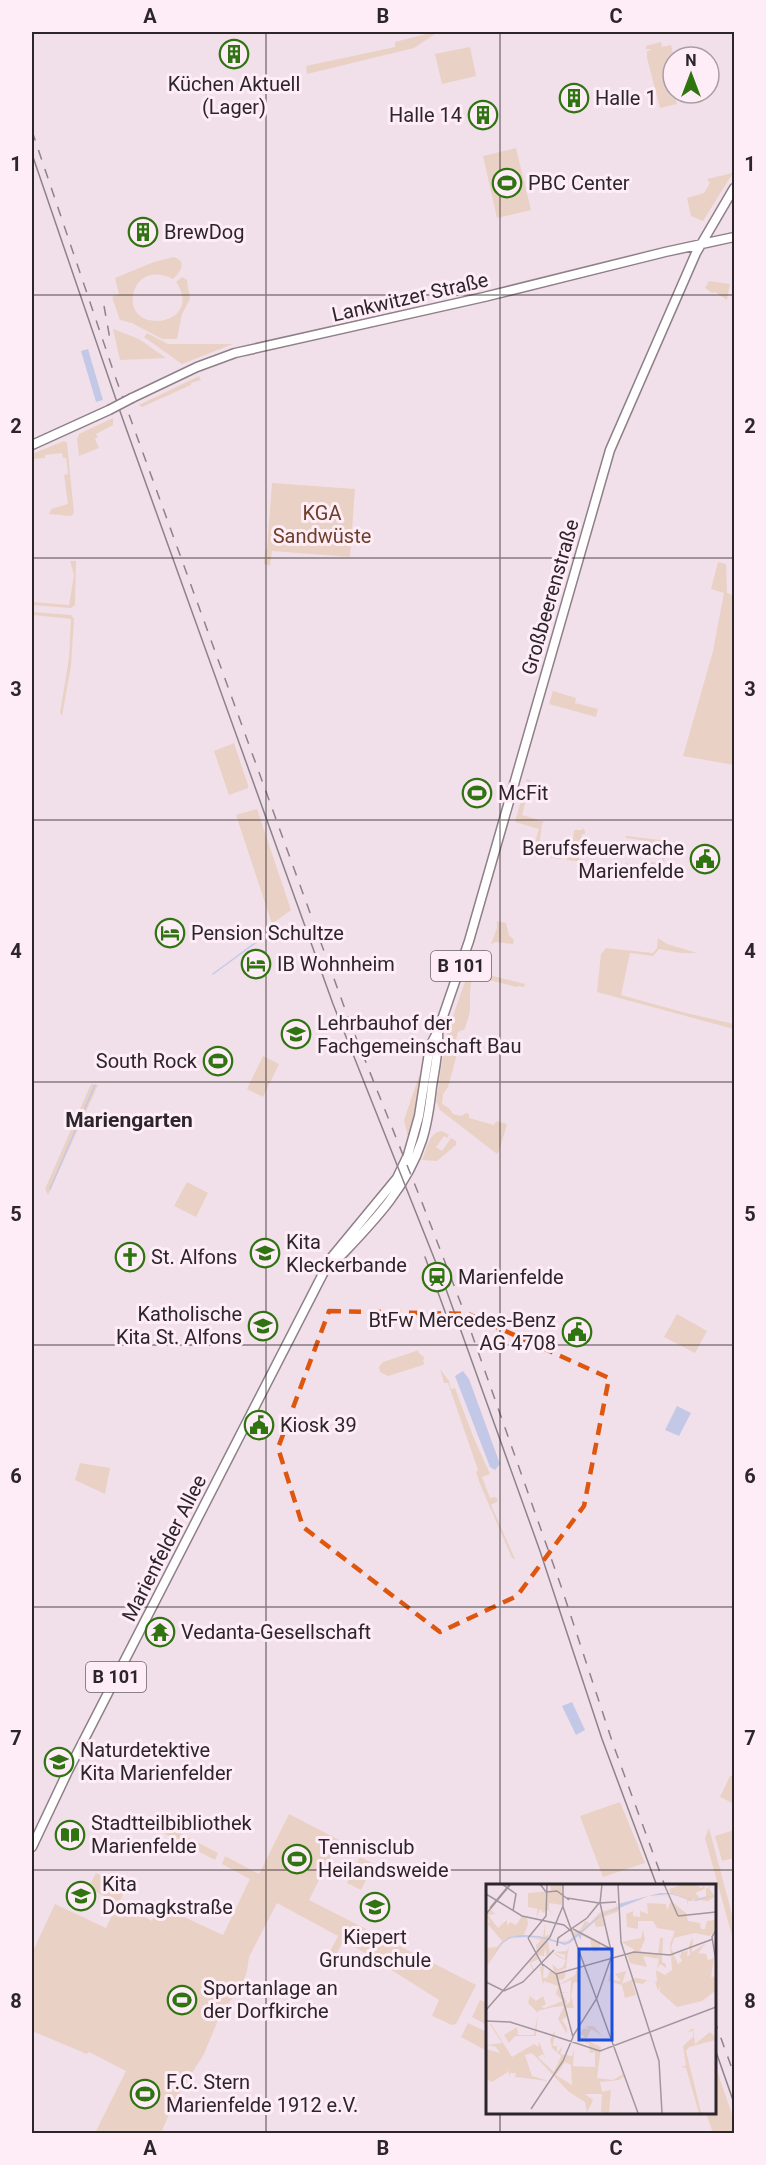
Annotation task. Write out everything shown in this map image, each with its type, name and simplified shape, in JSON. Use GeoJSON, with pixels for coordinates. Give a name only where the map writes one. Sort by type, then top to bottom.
{"type":"FeatureCollection","features":[{"type":"Feature","properties":{"kind":"main road","name":"Großbeerenstraße"},"geometry":{"type":"LineString","coordinates":[[413,1153],[432,1038],[438,1031],[469,941],[608,457],[701,244],[735,188]]}},
{"type":"Feature","properties":{"kind":"main road","name":"Lankwitzer Straße"},"geometry":{"type":"LineString","coordinates":[[32,445],[197,367],[235,353],[521,289],[735,237]]}},
{"type":"Feature","properties":{"kind":"main road","name":"Marienfelder Allee"},"geometry":{"type":"LineString","coordinates":[[32,1847],[68,1771],[328,1266],[335,1262],[389,1203],[401,1187],[413,1153]]}},
{"type":"Feature","properties":{"kind":"highlighted area"},"geometry":{"type":"Polygon","coordinates":[[[329,1311],[468,1314],[609,1378],[584,1506],[517,1596],[440,1632],[303,1527],[278,1448],[329,1311]]]}},
{"type":"Feature","properties":{"kind":"green space"},"geometry":{"type":"Polygon","coordinates":[[[438,32],[414,48],[307,74],[306,66],[395,47],[395,42],[438,32]]]}},
{"type":"Feature","properties":{"kind":"green space"},"geometry":{"type":"Polygon","coordinates":[[[661,42],[661,105],[673,105],[660,108],[647,58],[647,51],[652,49],[646,49],[646,46],[661,42]]]}},
{"type":"Feature","properties":{"kind":"green space"},"geometry":{"type":"Polygon","coordinates":[[[470,47],[476,76],[442,84],[435,54],[470,47]]]}},
{"type":"Feature","properties":{"kind":"green space","name":"PBC Center"},"geometry":{"type":"Polygon","coordinates":[[[516,148],[531,210],[497,218],[483,156],[516,148]]]}},
{"type":"Feature","properties":{"kind":"green space"},"geometry":{"type":"Polygon","coordinates":[[[733,173],[703,221],[691,216],[687,198],[704,193],[710,183],[707,179],[733,173]]]}},
{"type":"Feature","properties":{"kind":"green space"},"geometry":{"type":"Polygon","coordinates":[[[174,257],[182,264],[176,276],[173,279],[161,275],[145,277],[134,291],[133,306],[139,315],[149,320],[161,321],[172,317],[180,309],[182,297],[176,282],[182,277],[187,280],[190,299],[182,314],[177,339],[162,339],[132,323],[120,320],[112,297],[119,294],[115,278],[154,262],[174,257]]]}},
{"type":"Feature","properties":{"kind":"green space"},"geometry":{"type":"Polygon","coordinates":[[[709,281],[730,284],[727,300],[705,288],[709,281]]]}},
{"type":"Feature","properties":{"kind":"green space"},"geometry":{"type":"Polygon","coordinates":[[[113,329],[139,339],[166,358],[120,360],[113,329]]]}},
{"type":"Feature","properties":{"kind":"green space"},"geometry":{"type":"Polygon","coordinates":[[[147,333],[168,344],[233,344],[182,364],[144,337],[147,333]]]}},
{"type":"Feature","properties":{"kind":"green space"},"geometry":{"type":"Polygon","coordinates":[[[199,376],[201,380],[191,385],[142,407],[139,405],[199,376]]]}},
{"type":"Feature","properties":{"kind":"green space"},"geometry":{"type":"Polygon","coordinates":[[[113,418],[113,425],[96,434],[98,437],[95,439],[99,448],[79,456],[77,439],[79,434],[113,418]]]}},
{"type":"Feature","properties":{"kind":"green space"},"geometry":{"type":"Polygon","coordinates":[[[64,441],[67,443],[74,513],[71,516],[49,514],[51,509],[68,504],[64,475],[68,474],[66,458],[63,458],[62,453],[32,459],[32,454],[64,441]]]}},
{"type":"Feature","properties":{"kind":"green space","name":"KGA Sandwüste"},"geometry":{"type":"Polygon","coordinates":[[[272,483],[355,489],[350,557],[272,551],[270,566],[264,564],[272,483]]]}},
{"type":"Feature","properties":{"kind":"green space"},"geometry":{"type":"Polygon","coordinates":[[[70,561],[76,561],[75,605],[71,608],[32,605],[32,602],[69,605],[74,575],[70,561]]]}},
{"type":"Feature","properties":{"kind":"green space"},"geometry":{"type":"Polygon","coordinates":[[[718,562],[726,564],[727,593],[734,596],[732,742],[734,743],[734,765],[683,756],[713,651],[724,593],[711,589],[718,562]]]}},
{"type":"Feature","properties":{"kind":"green space"},"geometry":{"type":"Polygon","coordinates":[[[32,612],[71,615],[74,619],[71,666],[62,716],[60,713],[69,658],[71,619],[34,615],[32,612]]]}},
{"type":"Feature","properties":{"kind":"green space"},"geometry":{"type":"Polygon","coordinates":[[[553,691],[576,698],[575,703],[598,709],[596,717],[549,704],[553,691]]]}},
{"type":"Feature","properties":{"kind":"green space"},"geometry":{"type":"Polygon","coordinates":[[[234,743],[248,788],[229,795],[214,751],[234,743]]]}},
{"type":"Feature","properties":{"kind":"green space"},"geometry":{"type":"Polygon","coordinates":[[[527,779],[531,781],[522,815],[545,822],[542,823],[538,855],[559,857],[562,850],[561,859],[531,856],[539,829],[515,822],[527,779]]]}},
{"type":"Feature","properties":{"kind":"green space"},"geometry":{"type":"Polygon","coordinates":[[[257,809],[291,910],[272,924],[236,815],[257,809]]]}},
{"type":"Feature","properties":{"kind":"green space"},"geometry":{"type":"Polygon","coordinates":[[[583,828],[585,834],[582,834],[579,859],[582,862],[567,860],[567,857],[571,857],[574,830],[583,828]]]}},
{"type":"Feature","properties":{"kind":"green space"},"geometry":{"type":"Polygon","coordinates":[[[626,836],[660,840],[661,837],[665,838],[667,841],[663,871],[625,867],[625,863],[648,867],[651,862],[662,863],[664,846],[648,844],[648,841],[626,838],[626,836]]]}},
{"type":"Feature","properties":{"kind":"green space"},"geometry":{"type":"Polygon","coordinates":[[[497,921],[506,923],[509,935],[514,940],[513,944],[496,942],[491,944],[497,921]]]}},
{"type":"Feature","properties":{"kind":"green space"},"geometry":{"type":"Polygon","coordinates":[[[658,938],[667,944],[697,953],[659,949],[653,956],[630,953],[621,995],[734,1024],[734,1029],[597,992],[601,954],[606,948],[653,953],[657,948],[658,938]]]}},
{"type":"Feature","properties":{"kind":"green space"},"geometry":{"type":"Polygon","coordinates":[[[469,970],[525,984],[524,987],[517,987],[473,976],[469,1014],[465,1029],[458,1032],[456,1040],[459,1047],[448,1087],[443,1094],[442,1104],[453,1114],[461,1116],[466,1113],[469,1114],[469,1118],[494,1125],[496,1121],[507,1124],[497,1154],[440,1110],[436,1101],[446,1036],[469,970]]]}},
{"type":"Feature","properties":{"kind":"green space"},"geometry":{"type":"Polygon","coordinates":[[[263,1056],[279,1064],[263,1097],[247,1089],[263,1056]]]}},
{"type":"Feature","properties":{"kind":"green space"},"geometry":{"type":"Polygon","coordinates":[[[420,1073],[416,1110],[408,1137],[404,1120],[420,1073]]]}},
{"type":"Feature","properties":{"kind":"green space"},"geometry":{"type":"Polygon","coordinates":[[[91,1084],[98,1085],[48,1195],[45,1189],[91,1084]]]}},
{"type":"Feature","properties":{"kind":"green space"},"geometry":{"type":"Polygon","coordinates":[[[442,1131],[449,1135],[447,1138],[444,1136],[436,1147],[442,1151],[451,1138],[456,1141],[456,1145],[437,1161],[422,1160],[431,1138],[437,1132],[442,1131]]]}},
{"type":"Feature","properties":{"kind":"green space"},"geometry":{"type":"Polygon","coordinates":[[[187,1182],[208,1193],[196,1217],[174,1206],[187,1182]]]}},
{"type":"Feature","properties":{"kind":"green space"},"geometry":{"type":"Polygon","coordinates":[[[677,1314],[707,1331],[695,1353],[664,1337],[677,1314]]]}},
{"type":"Feature","properties":{"kind":"green space"},"geometry":{"type":"Polygon","coordinates":[[[419,1350],[418,1352],[424,1357],[423,1365],[388,1376],[380,1372],[379,1367],[383,1362],[419,1350]]]}},
{"type":"Feature","properties":{"kind":"green space"},"geometry":{"type":"Polygon","coordinates":[[[440,1369],[449,1381],[451,1389],[455,1388],[490,1474],[482,1477],[490,1498],[496,1497],[498,1501],[491,1505],[515,1559],[512,1558],[480,1484],[476,1472],[478,1470],[448,1383],[444,1383],[440,1369]]]}},
{"type":"Feature","properties":{"kind":"green space"},"geometry":{"type":"Polygon","coordinates":[[[80,1463],[110,1468],[105,1494],[75,1480],[80,1463]]]}},
{"type":"Feature","properties":{"kind":"green space"},"geometry":{"type":"Polygon","coordinates":[[[734,1775],[734,1804],[720,1797],[730,1776],[734,1775]]]}},
{"type":"Feature","properties":{"kind":"green space"},"geometry":{"type":"Polygon","coordinates":[[[620,1802],[645,1863],[603,1877],[580,1816],[620,1802]]]}},
{"type":"Feature","properties":{"kind":"green space"},"geometry":{"type":"Polygon","coordinates":[[[289,1814],[339,1840],[309,1900],[476,1985],[456,2024],[452,2025],[432,2016],[439,2000],[344,1940],[330,1966],[324,1963],[338,1936],[277,1903],[249,1957],[242,1985],[220,2015],[204,2054],[176,2098],[161,2133],[95,2133],[126,2071],[89,2052],[87,2054],[32,2031],[32,1953],[55,1904],[106,1928],[118,1903],[88,1888],[96,1873],[126,1888],[119,1903],[152,1921],[160,1906],[223,1935],[250,1879],[222,1864],[225,1856],[259,1874],[289,1814]]]}},
{"type":"Feature","properties":{"kind":"green space"},"geometry":{"type":"Polygon","coordinates":[[[158,1822],[218,1853],[215,1860],[154,1828],[158,1822]]]}},
{"type":"Feature","properties":{"kind":"green space"},"geometry":{"type":"Polygon","coordinates":[[[709,1828],[734,1922],[734,1943],[705,1838],[709,1828]]]}},
{"type":"Feature","properties":{"kind":"green space"},"geometry":{"type":"Polygon","coordinates":[[[734,1830],[734,1858],[722,1861],[715,1836],[734,1830]]]}},
{"type":"Feature","properties":{"kind":"green space"},"geometry":{"type":"Polygon","coordinates":[[[360,1857],[374,1864],[361,1890],[347,1883],[360,1857]]]}},
{"type":"Feature","properties":{"kind":"green space"},"geometry":{"type":"Polygon","coordinates":[[[480,2000],[486,2003],[486,2024],[472,2017],[480,2000]]]}},
{"type":"Feature","properties":{"kind":"green space"},"geometry":{"type":"Polygon","coordinates":[[[468,2023],[486,2032],[486,2050],[461,2037],[468,2023]]]}},
{"type":"Feature","properties":{"kind":"green space"},"geometry":{"type":"Polygon","coordinates":[[[715,2065],[734,2120],[734,2133],[713,2133],[706,2114],[715,2114],[715,2065]]]}},
{"type":"Feature","properties":{"kind":"water"},"geometry":{"type":"Polygon","coordinates":[[[88,349],[103,400],[96,402],[81,351],[88,349]]]}},
{"type":"Feature","properties":{"kind":"water"},"geometry":{"type":"Polygon","coordinates":[[[463,1371],[469,1379],[500,1464],[495,1470],[490,1467],[455,1376],[463,1371]]]}},
{"type":"Feature","properties":{"kind":"water"},"geometry":{"type":"Polygon","coordinates":[[[677,1406],[691,1413],[679,1436],[665,1430],[677,1406]]]}},
{"type":"Feature","properties":{"kind":"water"},"geometry":{"type":"Polygon","coordinates":[[[572,1702],[585,1730],[576,1735],[562,1706],[572,1702]]]}},
{"type":"Feature","properties":{"kind":"waterway"},"geometry":{"type":"LineString","coordinates":[[213,974],[266,935]]}},
{"type":"Feature","properties":{"kind":"waterway"},"geometry":{"type":"LineString","coordinates":[[50,1189],[95,1085]]}},
{"type":"Feature","properties":{"kind":"tram line"},"geometry":{"type":"LineString","coordinates":[[32,154],[122,417],[333,1004],[442,1278],[540,1551],[602,1739],[656,1884]]}},
{"type":"Feature","properties":{"kind":"tram line"},"geometry":{"type":"LineString","coordinates":[[425,1257],[447,1317]]}},
{"type":"Feature","properties":{"kind":"tram line"},"geometry":{"type":"LineString","coordinates":[[715,2049],[734,2103]]}},
{"type":"Feature","properties":{"kind":"railway"},"geometry":{"type":"LineString","coordinates":[[32,131],[115,376],[349,1020],[463,1309],[562,1589],[613,1744],[664,1884]]}},
{"type":"Feature","properties":{"kind":"railway"},"geometry":{"type":"LineString","coordinates":[[104,306],[110,339]]}},
{"type":"Feature","properties":{"kind":"railway"},"geometry":{"type":"LineString","coordinates":[[715,2022],[734,2074]]}},
{"type":"Feature","properties":{"kind":"place","name":"Küchen Aktuell (Lager)"},"geometry":{"type":"Point","coordinates":[234,54]}},
{"type":"Feature","properties":{"kind":"place","name":"Halle 1"},"geometry":{"type":"Point","coordinates":[574,98]}},
{"type":"Feature","properties":{"kind":"place","name":"Halle 14"},"geometry":{"type":"Point","coordinates":[483,115]}},
{"type":"Feature","properties":{"kind":"place","name":"PBC Center"},"geometry":{"type":"Point","coordinates":[507,183]}},
{"type":"Feature","properties":{"kind":"place","name":"BrewDog"},"geometry":{"type":"Point","coordinates":[143,232]}},
{"type":"Feature","properties":{"kind":"place","name":"McFit"},"geometry":{"type":"Point","coordinates":[477,793]}},
{"type":"Feature","properties":{"kind":"place","name":"Berufsfeuerwache Marienfelde"},"geometry":{"type":"Point","coordinates":[705,859]}},
{"type":"Feature","properties":{"kind":"place","name":"Pension Schultze"},"geometry":{"type":"Point","coordinates":[170,933]}},
{"type":"Feature","properties":{"kind":"place","name":"IB Wohnheim"},"geometry":{"type":"Point","coordinates":[256,964]}},
{"type":"Feature","properties":{"kind":"place","name":"Lehrbauhof der Fachgemeinschaft Bau"},"geometry":{"type":"Point","coordinates":[296,1034]}},
{"type":"Feature","properties":{"kind":"place","name":"South Rock"},"geometry":{"type":"Point","coordinates":[218,1061]}},
{"type":"Feature","properties":{"kind":"place","name":"Kita Kleckerbande"},"geometry":{"type":"Point","coordinates":[265,1253]}},
{"type":"Feature","properties":{"kind":"place","name":"St. Alfons"},"geometry":{"type":"Point","coordinates":[130,1257]}},
{"type":"Feature","properties":{"kind":"place","name":"Marienfelde"},"geometry":{"type":"Point","coordinates":[437,1277]}},
{"type":"Feature","properties":{"kind":"place","name":"Katholische Kita St. Alfons"},"geometry":{"type":"Point","coordinates":[263,1326]}},
{"type":"Feature","properties":{"kind":"place","name":"BtFw Mercedes-Benz AG 4708"},"geometry":{"type":"Point","coordinates":[577,1332]}},
{"type":"Feature","properties":{"kind":"place","name":"Kiosk 39"},"geometry":{"type":"Point","coordinates":[259,1425]}},
{"type":"Feature","properties":{"kind":"place","name":"Vedanta-Gesellschaft"},"geometry":{"type":"Point","coordinates":[160,1632]}},
{"type":"Feature","properties":{"kind":"place","name":"Naturdetektive Kita Marienfelder"},"geometry":{"type":"Point","coordinates":[59,1762]}},
{"type":"Feature","properties":{"kind":"place","name":"Stadtteilbibliothek Marienfelde"},"geometry":{"type":"Point","coordinates":[70,1835]}},
{"type":"Feature","properties":{"kind":"place","name":"Tennisclub Heilandsweide"},"geometry":{"type":"Point","coordinates":[297,1859]}},
{"type":"Feature","properties":{"kind":"place","name":"Kita Domagkstraße"},"geometry":{"type":"Point","coordinates":[81,1896]}},
{"type":"Feature","properties":{"kind":"place","name":"Kiepert Grundschule"},"geometry":{"type":"Point","coordinates":[375,1907]}},
{"type":"Feature","properties":{"kind":"place","name":"Sportanlage an der Dorfkirche"},"geometry":{"type":"Point","coordinates":[182,2000]}},
{"type":"Feature","properties":{"kind":"place","name":"F.C. Stern Marienfelde 1912 e.V."},"geometry":{"type":"Point","coordinates":[145,2094]}},
{"type":"Feature","properties":{"kind":"district","name":"Mariengarten"},"geometry":{"type":"Point","coordinates":[129,1120]}}]}
